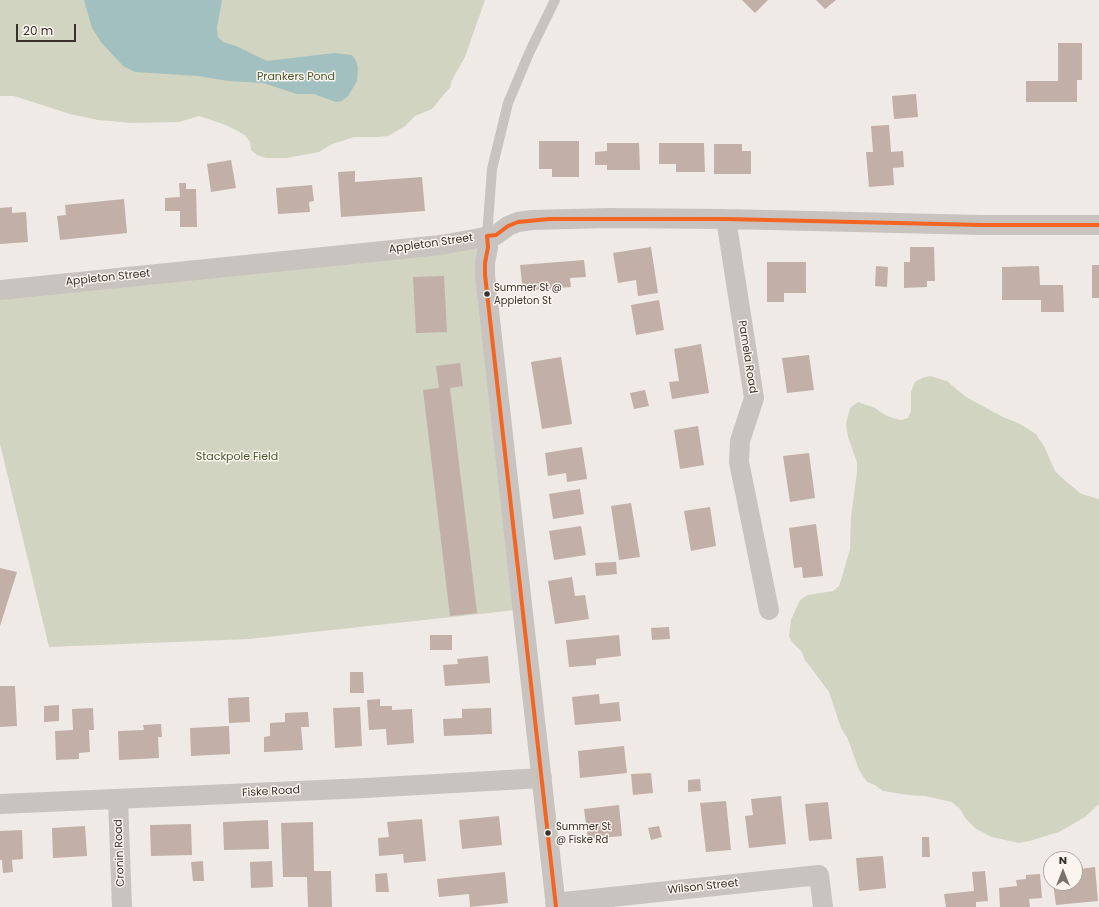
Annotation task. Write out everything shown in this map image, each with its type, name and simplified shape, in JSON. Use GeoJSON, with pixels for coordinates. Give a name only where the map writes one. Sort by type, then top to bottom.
{"type":"FeatureCollection","features":[{"type":"Feature","properties":{"kind":"street","name":"Appleton Street"},"geometry":{"type":"LineString","coordinates":[[0,290],[441,245],[496,235],[508,226],[518,222],[532,220],[609,218],[726,219],[989,225],[1099,225]]}},
{"type":"Feature","properties":{"kind":"street","name":"Pamela Road"},"geometry":{"type":"LineString","coordinates":[[726,219],[754,398],[740,441],[739,462],[769,610]]}},
{"type":"Feature","properties":{"kind":"street"},"geometry":{"type":"LineString","coordinates":[[488,236],[485,275],[556,905]]}},
{"type":"Feature","properties":{"kind":"street","name":"Fiske Road"},"geometry":{"type":"LineString","coordinates":[[0,804],[542,778]]}},
{"type":"Feature","properties":{"kind":"street","name":"Cronin Road"},"geometry":{"type":"LineString","coordinates":[[118,799],[122,907]]}},
{"type":"Feature","properties":{"kind":"street","name":"Wilson Street"},"geometry":{"type":"LineString","coordinates":[[556,905],[819,875],[823,907]]}},
{"type":"Feature","properties":{"kind":"lane"},"geometry":{"type":"LineString","coordinates":[[488,236],[492,169],[508,103],[530,51],[555,0]]}},
{"type":"Feature","properties":{"kind":"green space","name":"Prankers Pond"},"geometry":{"type":"Polygon","coordinates":[[[0,0],[485,0],[465,57],[452,80],[450,88],[432,109],[415,116],[405,126],[388,136],[354,137],[332,144],[319,152],[286,158],[266,158],[257,155],[251,150],[250,142],[245,135],[226,125],[199,116],[179,122],[132,123],[98,120],[70,114],[14,96],[0,96],[0,0]]]}},
{"type":"Feature","properties":{"kind":"green space","name":"Stackpole Field"},"geometry":{"type":"Polygon","coordinates":[[[482,248],[516,610],[249,639],[49,647],[0,444],[0,297],[482,248]]]}},
{"type":"Feature","properties":{"kind":"green space"},"geometry":{"type":"Polygon","coordinates":[[[930,376],[947,381],[966,397],[1003,417],[1020,424],[1036,434],[1045,448],[1055,471],[1081,494],[1099,499],[1099,804],[1085,817],[1059,832],[1029,841],[1019,843],[992,837],[976,829],[966,819],[960,809],[952,802],[925,796],[883,791],[875,785],[867,782],[859,770],[848,739],[841,728],[829,692],[805,660],[802,652],[792,642],[789,636],[791,620],[800,600],[808,595],[833,591],[839,586],[850,549],[851,517],[857,462],[848,437],[846,424],[850,408],[858,402],[875,408],[885,415],[893,418],[901,420],[908,418],[911,411],[911,392],[915,382],[930,376]]]}},
{"type":"Feature","properties":{"kind":"water"},"geometry":{"type":"Polygon","coordinates":[[[84,0],[222,0],[217,27],[218,37],[223,42],[236,46],[267,61],[334,53],[352,55],[358,67],[357,81],[348,96],[342,101],[336,102],[314,94],[297,94],[263,83],[228,81],[198,76],[135,72],[123,66],[101,42],[92,28],[84,0]]]}},
{"type":"Feature","properties":{"kind":"building"},"geometry":{"type":"Polygon","coordinates":[[[742,0],[768,0],[755,13],[742,0]]]}},
{"type":"Feature","properties":{"kind":"building"},"geometry":{"type":"Polygon","coordinates":[[[816,0],[836,0],[825,9],[816,0]]]}},
{"type":"Feature","properties":{"kind":"building"},"geometry":{"type":"Polygon","coordinates":[[[1058,43],[1082,43],[1082,80],[1077,80],[1077,102],[1026,102],[1026,81],[1058,81],[1058,43]]]}},
{"type":"Feature","properties":{"kind":"building"},"geometry":{"type":"Polygon","coordinates":[[[916,94],[918,117],[894,119],[892,96],[916,94]]]}},
{"type":"Feature","properties":{"kind":"building"},"geometry":{"type":"Polygon","coordinates":[[[889,125],[891,152],[903,151],[904,167],[893,168],[894,185],[869,187],[866,152],[873,152],[871,126],[889,125]]]}},
{"type":"Feature","properties":{"kind":"building"},"geometry":{"type":"Polygon","coordinates":[[[539,141],[579,141],[579,177],[552,177],[552,169],[539,169],[539,141]]]}},
{"type":"Feature","properties":{"kind":"building"},"geometry":{"type":"Polygon","coordinates":[[[607,143],[639,143],[640,170],[607,170],[607,165],[595,165],[595,152],[607,151],[607,143]]]}},
{"type":"Feature","properties":{"kind":"building"},"geometry":{"type":"Polygon","coordinates":[[[659,143],[704,143],[705,172],[676,172],[676,164],[659,164],[659,143]]]}},
{"type":"Feature","properties":{"kind":"building"},"geometry":{"type":"Polygon","coordinates":[[[714,144],[742,144],[742,151],[751,151],[751,174],[714,174],[714,144]]]}},
{"type":"Feature","properties":{"kind":"building"},"geometry":{"type":"Polygon","coordinates":[[[231,160],[236,188],[211,192],[207,164],[231,160]]]}},
{"type":"Feature","properties":{"kind":"building"},"geometry":{"type":"Polygon","coordinates":[[[355,171],[355,182],[422,177],[425,211],[341,217],[338,172],[355,171]]]}},
{"type":"Feature","properties":{"kind":"building"},"geometry":{"type":"Polygon","coordinates":[[[179,183],[186,183],[186,189],[196,189],[197,227],[180,227],[180,211],[165,211],[165,198],[180,197],[179,183]]]}},
{"type":"Feature","properties":{"kind":"building"},"geometry":{"type":"Polygon","coordinates":[[[312,185],[314,201],[309,202],[310,212],[278,214],[276,188],[312,185]]]}},
{"type":"Feature","properties":{"kind":"building"},"geometry":{"type":"Polygon","coordinates":[[[124,199],[127,233],[60,240],[57,216],[66,215],[65,205],[124,199]]]}},
{"type":"Feature","properties":{"kind":"building"},"geometry":{"type":"Polygon","coordinates":[[[12,207],[12,213],[26,212],[28,242],[0,244],[0,208],[12,207]]]}},
{"type":"Feature","properties":{"kind":"building"},"geometry":{"type":"Polygon","coordinates":[[[651,247],[658,293],[638,296],[636,280],[618,283],[613,253],[651,247]]]}},
{"type":"Feature","properties":{"kind":"building"},"geometry":{"type":"Polygon","coordinates":[[[910,247],[934,247],[935,281],[927,281],[927,287],[904,288],[904,262],[910,262],[910,247]]]}},
{"type":"Feature","properties":{"kind":"building"},"geometry":{"type":"Polygon","coordinates":[[[584,260],[586,277],[570,278],[571,287],[523,291],[520,265],[584,260]]]}},
{"type":"Feature","properties":{"kind":"building"},"geometry":{"type":"Polygon","coordinates":[[[767,262],[806,262],[806,293],[784,293],[784,302],[767,302],[767,262]]]}},
{"type":"Feature","properties":{"kind":"building"},"geometry":{"type":"Polygon","coordinates":[[[1092,265],[1099,265],[1099,298],[1092,298],[1092,265]]]}},
{"type":"Feature","properties":{"kind":"building"},"geometry":{"type":"Polygon","coordinates":[[[876,266],[888,267],[887,287],[875,286],[876,266]]]}},
{"type":"Feature","properties":{"kind":"building"},"geometry":{"type":"Polygon","coordinates":[[[1039,266],[1040,285],[1063,285],[1064,312],[1041,312],[1041,300],[1002,300],[1002,267],[1039,266]]]}},
{"type":"Feature","properties":{"kind":"building"},"geometry":{"type":"Polygon","coordinates":[[[444,276],[447,332],[416,333],[413,277],[444,276]]]}},
{"type":"Feature","properties":{"kind":"building"},"geometry":{"type":"Polygon","coordinates":[[[659,300],[664,330],[636,335],[631,305],[659,300]]]}},
{"type":"Feature","properties":{"kind":"building"},"geometry":{"type":"Polygon","coordinates":[[[701,344],[709,393],[672,399],[669,382],[679,381],[674,349],[701,344]]]}},
{"type":"Feature","properties":{"kind":"building"},"geometry":{"type":"Polygon","coordinates":[[[809,355],[814,390],[787,393],[782,358],[809,355]]]}},
{"type":"Feature","properties":{"kind":"building"},"geometry":{"type":"Polygon","coordinates":[[[561,357],[572,424],[542,429],[531,362],[561,357]]]}},
{"type":"Feature","properties":{"kind":"building"},"geometry":{"type":"Polygon","coordinates":[[[460,363],[463,386],[450,388],[477,613],[450,616],[423,390],[439,388],[436,366],[460,363]]]}},
{"type":"Feature","properties":{"kind":"building"},"geometry":{"type":"Polygon","coordinates":[[[645,390],[649,406],[634,409],[630,393],[645,390]]]}},
{"type":"Feature","properties":{"kind":"building"},"geometry":{"type":"Polygon","coordinates":[[[698,426],[704,465],[680,469],[674,430],[698,426]]]}},
{"type":"Feature","properties":{"kind":"building"},"geometry":{"type":"Polygon","coordinates":[[[582,447],[587,479],[567,482],[566,473],[548,476],[545,453],[582,447]]]}},
{"type":"Feature","properties":{"kind":"building"},"geometry":{"type":"Polygon","coordinates":[[[809,453],[815,498],[790,502],[783,456],[809,453]]]}},
{"type":"Feature","properties":{"kind":"building"},"geometry":{"type":"Polygon","coordinates":[[[580,489],[584,514],[553,519],[549,494],[580,489]]]}},
{"type":"Feature","properties":{"kind":"building"},"geometry":{"type":"Polygon","coordinates":[[[631,503],[640,557],[619,560],[611,506],[631,503]]]}},
{"type":"Feature","properties":{"kind":"building"},"geometry":{"type":"Polygon","coordinates":[[[710,507],[716,546],[691,551],[684,511],[710,507]]]}},
{"type":"Feature","properties":{"kind":"building"},"geometry":{"type":"Polygon","coordinates":[[[816,524],[823,576],[803,578],[802,567],[794,568],[789,528],[816,524]]]}},
{"type":"Feature","properties":{"kind":"building"},"geometry":{"type":"Polygon","coordinates":[[[581,526],[586,555],[554,560],[549,531],[581,526]]]}},
{"type":"Feature","properties":{"kind":"building"},"geometry":{"type":"Polygon","coordinates":[[[616,562],[617,574],[596,576],[595,563],[616,562]]]}},
{"type":"Feature","properties":{"kind":"building"},"geometry":{"type":"Polygon","coordinates":[[[0,568],[17,572],[0,626],[0,568]]]}},
{"type":"Feature","properties":{"kind":"building"},"geometry":{"type":"Polygon","coordinates":[[[572,577],[575,596],[585,595],[589,619],[555,624],[548,581],[572,577]]]}},
{"type":"Feature","properties":{"kind":"building"},"geometry":{"type":"Polygon","coordinates":[[[669,627],[670,639],[652,640],[651,628],[669,627]]]}},
{"type":"Feature","properties":{"kind":"building"},"geometry":{"type":"Polygon","coordinates":[[[430,635],[452,635],[452,650],[430,650],[430,635]]]}},
{"type":"Feature","properties":{"kind":"building"},"geometry":{"type":"Polygon","coordinates":[[[619,635],[621,656],[596,659],[596,665],[569,667],[566,640],[619,635]]]}},
{"type":"Feature","properties":{"kind":"building"},"geometry":{"type":"Polygon","coordinates":[[[488,656],[490,683],[445,686],[443,665],[458,664],[457,659],[488,656]]]}},
{"type":"Feature","properties":{"kind":"building"},"geometry":{"type":"Polygon","coordinates":[[[350,672],[363,672],[364,693],[350,693],[350,672]]]}},
{"type":"Feature","properties":{"kind":"building"},"geometry":{"type":"Polygon","coordinates":[[[0,686],[15,686],[17,726],[0,727],[0,686]]]}},
{"type":"Feature","properties":{"kind":"building"},"geometry":{"type":"Polygon","coordinates":[[[599,694],[600,704],[619,702],[621,721],[575,725],[572,697],[599,694]]]}},
{"type":"Feature","properties":{"kind":"building"},"geometry":{"type":"Polygon","coordinates":[[[249,697],[250,722],[229,723],[228,698],[249,697]]]}},
{"type":"Feature","properties":{"kind":"building"},"geometry":{"type":"Polygon","coordinates":[[[380,699],[380,706],[392,706],[392,710],[412,709],[414,743],[387,745],[386,729],[369,730],[367,700],[380,699]]]}},
{"type":"Feature","properties":{"kind":"building"},"geometry":{"type":"Polygon","coordinates":[[[59,705],[59,721],[44,722],[44,706],[59,705]]]}},
{"type":"Feature","properties":{"kind":"building"},"geometry":{"type":"Polygon","coordinates":[[[360,707],[362,746],[335,748],[333,708],[360,707]]]}},
{"type":"Feature","properties":{"kind":"building"},"geometry":{"type":"Polygon","coordinates":[[[93,708],[94,730],[89,730],[90,752],[79,753],[79,759],[56,760],[55,731],[73,730],[72,709],[93,708]]]}},
{"type":"Feature","properties":{"kind":"building"},"geometry":{"type":"Polygon","coordinates":[[[491,708],[492,734],[444,736],[443,719],[462,718],[462,709],[491,708]]]}},
{"type":"Feature","properties":{"kind":"building"},"geometry":{"type":"Polygon","coordinates":[[[308,712],[309,727],[301,727],[303,750],[264,752],[264,737],[270,736],[270,723],[285,722],[285,713],[308,712]]]}},
{"type":"Feature","properties":{"kind":"building"},"geometry":{"type":"Polygon","coordinates":[[[161,724],[162,737],[158,737],[159,758],[119,760],[118,731],[144,730],[143,725],[161,724]]]}},
{"type":"Feature","properties":{"kind":"building"},"geometry":{"type":"Polygon","coordinates":[[[229,726],[230,754],[191,756],[190,728],[229,726]]]}},
{"type":"Feature","properties":{"kind":"building"},"geometry":{"type":"Polygon","coordinates":[[[624,746],[627,773],[580,778],[578,751],[624,746]]]}},
{"type":"Feature","properties":{"kind":"building"},"geometry":{"type":"Polygon","coordinates":[[[651,773],[653,793],[633,795],[631,774],[651,773]]]}},
{"type":"Feature","properties":{"kind":"building"},"geometry":{"type":"Polygon","coordinates":[[[700,779],[701,791],[688,792],[688,780],[700,779]]]}},
{"type":"Feature","properties":{"kind":"building"},"geometry":{"type":"Polygon","coordinates":[[[781,796],[786,844],[749,848],[745,816],[753,815],[751,799],[781,796]]]}},
{"type":"Feature","properties":{"kind":"building"},"geometry":{"type":"Polygon","coordinates":[[[726,801],[731,850],[706,852],[700,803],[726,801]]]}},
{"type":"Feature","properties":{"kind":"building"},"geometry":{"type":"Polygon","coordinates":[[[828,802],[832,839],[809,841],[805,804],[828,802]]]}},
{"type":"Feature","properties":{"kind":"building"},"geometry":{"type":"Polygon","coordinates":[[[619,805],[622,836],[588,839],[584,809],[619,805]]]}},
{"type":"Feature","properties":{"kind":"building"},"geometry":{"type":"Polygon","coordinates":[[[499,816],[502,845],[462,849],[459,820],[499,816]]]}},
{"type":"Feature","properties":{"kind":"building"},"geometry":{"type":"Polygon","coordinates":[[[422,819],[426,861],[404,863],[403,854],[379,856],[378,838],[389,837],[387,822],[422,819]]]}},
{"type":"Feature","properties":{"kind":"building"},"geometry":{"type":"Polygon","coordinates":[[[268,820],[269,849],[224,850],[223,822],[268,820]]]}},
{"type":"Feature","properties":{"kind":"building"},"geometry":{"type":"Polygon","coordinates":[[[313,822],[314,871],[331,871],[332,907],[308,907],[307,877],[283,877],[281,823],[313,822]]]}},
{"type":"Feature","properties":{"kind":"building"},"geometry":{"type":"Polygon","coordinates":[[[191,824],[192,855],[151,856],[150,825],[191,824]]]}},
{"type":"Feature","properties":{"kind":"building"},"geometry":{"type":"Polygon","coordinates":[[[85,826],[87,856],[53,858],[52,828],[85,826]]]}},
{"type":"Feature","properties":{"kind":"building"},"geometry":{"type":"Polygon","coordinates":[[[659,826],[662,837],[651,840],[648,828],[659,826]]]}},
{"type":"Feature","properties":{"kind":"building"},"geometry":{"type":"Polygon","coordinates":[[[22,830],[23,859],[12,860],[13,872],[3,873],[2,860],[0,860],[0,831],[22,830]]]}},
{"type":"Feature","properties":{"kind":"building"},"geometry":{"type":"Polygon","coordinates":[[[922,837],[929,837],[930,857],[922,857],[922,837]]]}},
{"type":"Feature","properties":{"kind":"building"},"geometry":{"type":"Polygon","coordinates":[[[883,856],[886,888],[859,891],[856,858],[883,856]]]}},
{"type":"Feature","properties":{"kind":"building"},"geometry":{"type":"Polygon","coordinates":[[[203,861],[204,881],[193,881],[191,862],[203,861]]]}},
{"type":"Feature","properties":{"kind":"building"},"geometry":{"type":"Polygon","coordinates":[[[272,861],[273,887],[251,888],[250,862],[272,861]]]}},
{"type":"Feature","properties":{"kind":"building"},"geometry":{"type":"Polygon","coordinates":[[[1095,867],[1098,901],[1056,905],[1054,891],[1083,891],[1083,869],[1095,867]]]}},
{"type":"Feature","properties":{"kind":"building"},"geometry":{"type":"Polygon","coordinates":[[[985,871],[988,901],[976,902],[976,907],[946,907],[944,894],[974,891],[972,872],[985,871]]]}},
{"type":"Feature","properties":{"kind":"building"},"geometry":{"type":"Polygon","coordinates":[[[505,872],[508,903],[470,907],[469,894],[439,897],[437,879],[505,872]]]}},
{"type":"Feature","properties":{"kind":"building"},"geometry":{"type":"Polygon","coordinates":[[[387,873],[389,892],[376,892],[375,874],[387,873]]]}},
{"type":"Feature","properties":{"kind":"building"},"geometry":{"type":"Polygon","coordinates":[[[1040,874],[1042,898],[1029,899],[1030,907],[1000,907],[999,888],[1017,886],[1016,880],[1026,879],[1026,875],[1040,874]]]}},
{"type":"Feature","properties":{"kind":"transit line"},"geometry":{"type":"LineString","coordinates":[[556,907],[485,275],[485,263],[488,247],[487,236],[496,235],[508,226],[518,222],[549,219],[726,219],[982,225],[1099,225]]}},
{"type":"Feature","properties":{"kind":"place","name":"Summer St @ Appleton St"},"geometry":{"type":"Point","coordinates":[487,294]}},
{"type":"Feature","properties":{"kind":"place","name":"Summer St @ Fiske Rd"},"geometry":{"type":"Point","coordinates":[548,833]}}]}
